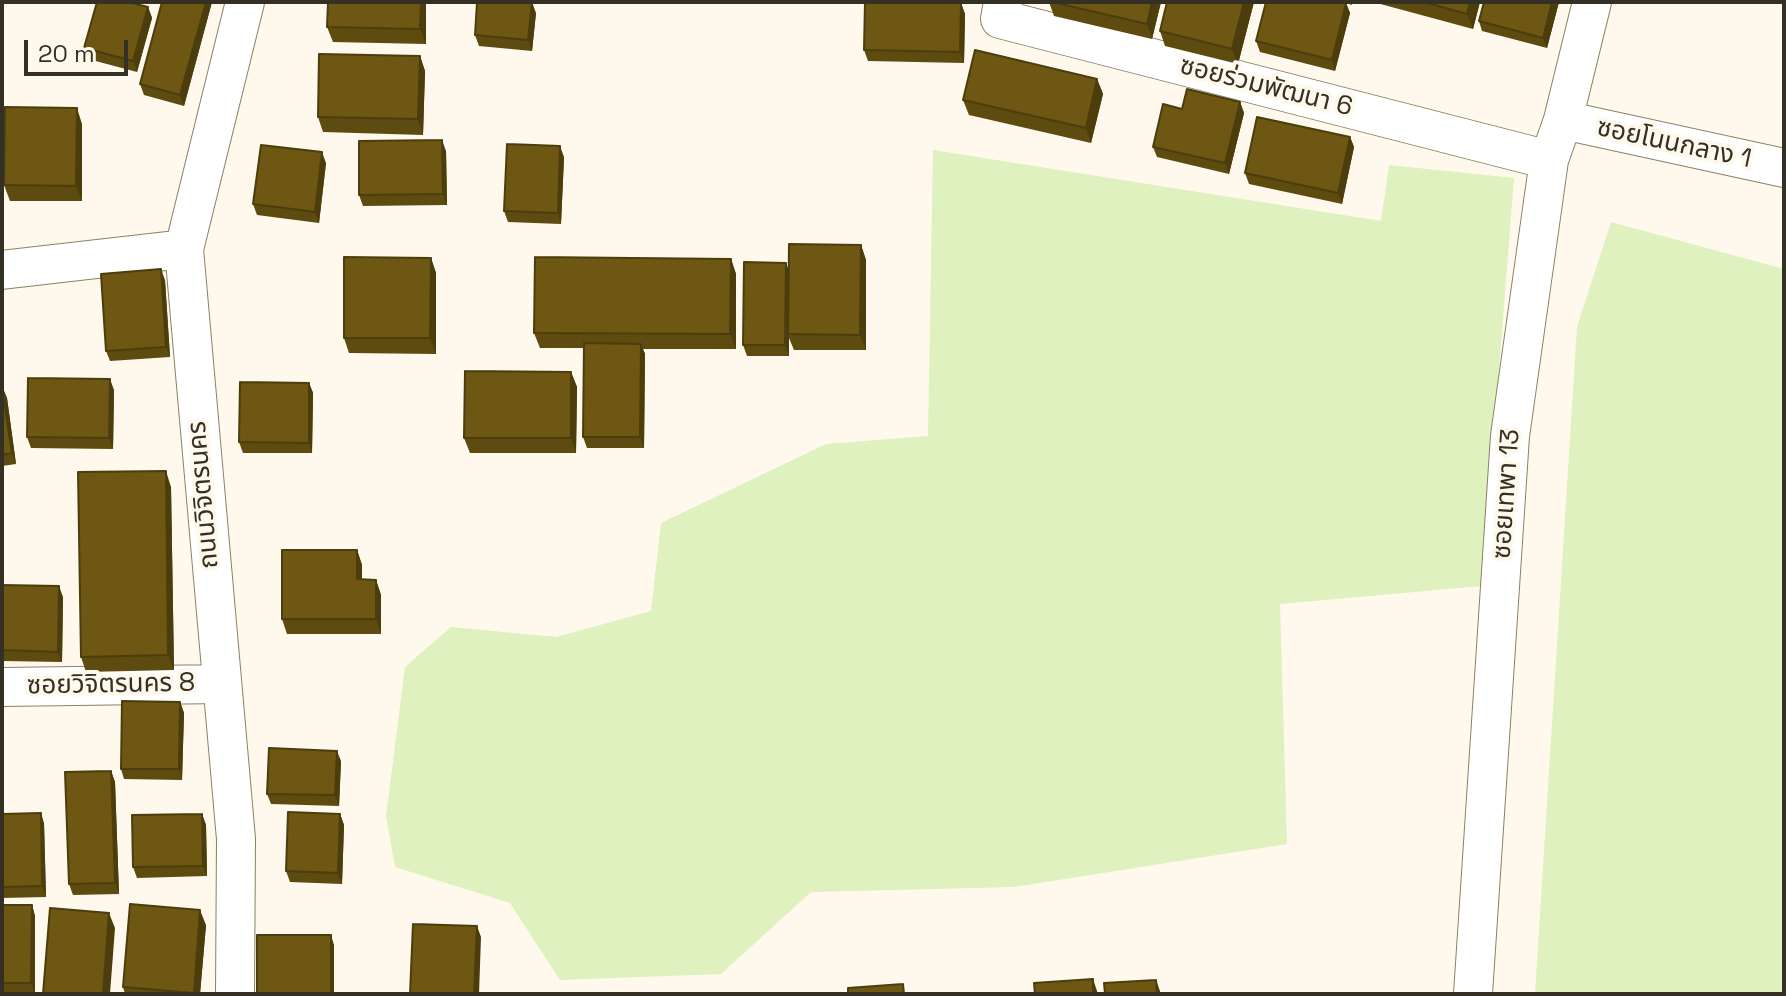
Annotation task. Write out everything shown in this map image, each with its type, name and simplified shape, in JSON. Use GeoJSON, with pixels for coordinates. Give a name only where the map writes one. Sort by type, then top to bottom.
{"type":"FeatureCollection","features":[{"type":"Feature","properties":{"kind":"street","name":"ถนนวิจิตรนคร"},"geometry":{"type":"LineString","coordinates":[[235,994],[236,839],[184,249],[245,2]]}},
{"type":"Feature","properties":{"kind":"street","name":"ซอยร่วมพัฒนา 6"},"geometry":{"type":"LineString","coordinates":[[1003,2],[1000,19],[1549,160]]}},
{"type":"Feature","properties":{"kind":"street","name":"ซอยเทพา 13"},"geometry":{"type":"LineString","coordinates":[[1473,994],[1510,436],[1549,160],[1563,120],[1592,2]]}},
{"type":"Feature","properties":{"kind":"street","name":"ซอยโนนกลาง 1"},"geometry":{"type":"LineString","coordinates":[[1563,120],[1784,168]]}},
{"type":"Feature","properties":{"kind":"street"},"geometry":{"type":"LineString","coordinates":[[2,270],[184,249]]}},
{"type":"Feature","properties":{"kind":"street","name":"ซอยวิจิตรนคร 8"},"geometry":{"type":"LineString","coordinates":[[2,687],[221,684]]}},
{"type":"Feature","properties":{"kind":"green space"},"geometry":{"type":"Polygon","coordinates":[[[933,150],[1381,221],[1389,165],[1514,178],[1482,586],[1280,604],[1287,844],[1014,887],[811,892],[721,974],[560,980],[510,903],[395,867],[386,816],[405,667],[451,627],[556,637],[651,611],[661,523],[826,444],[928,436],[933,150]]]}},
{"type":"Feature","properties":{"kind":"green space"},"geometry":{"type":"Polygon","coordinates":[[[1611,222],[1784,269],[1784,994],[1535,994],[1577,327],[1611,222]]]}},
{"type":"Feature","properties":{"kind":"building"},"geometry":{"type":"Polygon","coordinates":[[[97,2],[128,2],[148,7],[133,61],[84,48],[97,2]]]}},
{"type":"Feature","properties":{"kind":"building"},"geometry":{"type":"Polygon","coordinates":[[[162,2],[206,2],[180,95],[140,84],[162,2]]]}},
{"type":"Feature","properties":{"kind":"building"},"geometry":{"type":"Polygon","coordinates":[[[328,2],[421,2],[420,29],[327,27],[328,2]]]}},
{"type":"Feature","properties":{"kind":"building"},"geometry":{"type":"Polygon","coordinates":[[[477,2],[532,2],[528,40],[475,35],[477,2]]]}},
{"type":"Feature","properties":{"kind":"building"},"geometry":{"type":"Polygon","coordinates":[[[865,2],[961,3],[960,52],[864,50],[865,2]]]}},
{"type":"Feature","properties":{"kind":"building"},"geometry":{"type":"Polygon","coordinates":[[[1052,2],[1152,2],[1147,24],[1052,2]]]}},
{"type":"Feature","properties":{"kind":"building"},"geometry":{"type":"Polygon","coordinates":[[[1167,2],[1244,2],[1232,49],[1160,31],[1167,2]]]}},
{"type":"Feature","properties":{"kind":"building"},"geometry":{"type":"Polygon","coordinates":[[[1266,2],[1346,3],[1332,60],[1256,41],[1266,2]]]}},
{"type":"Feature","properties":{"kind":"building"},"geometry":{"type":"Polygon","coordinates":[[[1424,2],[1470,2],[1467,14],[1424,2]]]}},
{"type":"Feature","properties":{"kind":"building"},"geometry":{"type":"Polygon","coordinates":[[[1484,2],[1552,2],[1543,38],[1479,21],[1484,2]]]}},
{"type":"Feature","properties":{"kind":"building"},"geometry":{"type":"Polygon","coordinates":[[[975,50],[1097,79],[1086,128],[963,100],[975,50]]]}},
{"type":"Feature","properties":{"kind":"building"},"geometry":{"type":"Polygon","coordinates":[[[319,54],[420,56],[418,119],[318,117],[319,54]]]}},
{"type":"Feature","properties":{"kind":"building"},"geometry":{"type":"Polygon","coordinates":[[[1187,89],[1240,102],[1225,163],[1153,147],[1163,104],[1182,109],[1187,89]]]}},
{"type":"Feature","properties":{"kind":"building"},"geometry":{"type":"Polygon","coordinates":[[[5,107],[77,108],[76,186],[4,185],[5,107]]]}},
{"type":"Feature","properties":{"kind":"building"},"geometry":{"type":"Polygon","coordinates":[[[1257,117],[1350,137],[1338,193],[1245,173],[1257,117]]]}},
{"type":"Feature","properties":{"kind":"building"},"geometry":{"type":"Polygon","coordinates":[[[442,140],[443,194],[359,195],[359,141],[442,140]]]}},
{"type":"Feature","properties":{"kind":"building"},"geometry":{"type":"Polygon","coordinates":[[[507,144],[560,146],[558,213],[504,211],[507,144]]]}},
{"type":"Feature","properties":{"kind":"building"},"geometry":{"type":"Polygon","coordinates":[[[261,145],[322,152],[315,212],[253,204],[261,145]]]}},
{"type":"Feature","properties":{"kind":"building"},"geometry":{"type":"Polygon","coordinates":[[[789,244],[861,245],[860,335],[788,334],[789,244]]]}},
{"type":"Feature","properties":{"kind":"building"},"geometry":{"type":"Polygon","coordinates":[[[344,257],[431,258],[430,338],[344,338],[344,257]]]}},
{"type":"Feature","properties":{"kind":"building"},"geometry":{"type":"Polygon","coordinates":[[[535,257],[731,259],[730,334],[534,333],[535,257]]]}},
{"type":"Feature","properties":{"kind":"building"},"geometry":{"type":"Polygon","coordinates":[[[744,262],[786,263],[785,345],[743,345],[744,262]]]}},
{"type":"Feature","properties":{"kind":"building"},"geometry":{"type":"Polygon","coordinates":[[[161,269],[166,347],[106,351],[101,274],[161,269]]]}},
{"type":"Feature","properties":{"kind":"building"},"geometry":{"type":"Polygon","coordinates":[[[584,343],[641,344],[640,437],[583,437],[584,343]]]}},
{"type":"Feature","properties":{"kind":"building"},"geometry":{"type":"Polygon","coordinates":[[[465,371],[571,372],[571,438],[464,438],[465,371]]]}},
{"type":"Feature","properties":{"kind":"building"},"geometry":{"type":"Polygon","coordinates":[[[28,378],[110,379],[109,438],[27,437],[28,378]]]}},
{"type":"Feature","properties":{"kind":"building"},"geometry":{"type":"Polygon","coordinates":[[[240,382],[309,383],[309,443],[239,442],[240,382]]]}},
{"type":"Feature","properties":{"kind":"building"},"geometry":{"type":"Polygon","coordinates":[[[2,388],[12,453],[2,455],[2,388]]]}},
{"type":"Feature","properties":{"kind":"building"},"geometry":{"type":"Polygon","coordinates":[[[166,471],[168,655],[81,657],[78,472],[166,471]]]}},
{"type":"Feature","properties":{"kind":"building"},"geometry":{"type":"Polygon","coordinates":[[[282,550],[357,550],[357,579],[376,580],[376,619],[282,619],[282,550]]]}},
{"type":"Feature","properties":{"kind":"building"},"geometry":{"type":"Polygon","coordinates":[[[2,585],[59,586],[58,652],[2,650],[2,585]]]}},
{"type":"Feature","properties":{"kind":"building"},"geometry":{"type":"Polygon","coordinates":[[[122,701],[180,702],[179,769],[121,769],[122,701]]]}},
{"type":"Feature","properties":{"kind":"building"},"geometry":{"type":"Polygon","coordinates":[[[269,748],[337,751],[335,795],[267,794],[269,748]]]}},
{"type":"Feature","properties":{"kind":"building"},"geometry":{"type":"Polygon","coordinates":[[[111,771],[115,883],[69,884],[65,772],[111,771]]]}},
{"type":"Feature","properties":{"kind":"building"},"geometry":{"type":"Polygon","coordinates":[[[288,812],[340,814],[338,873],[286,871],[288,812]]]}},
{"type":"Feature","properties":{"kind":"building"},"geometry":{"type":"Polygon","coordinates":[[[41,813],[42,886],[2,887],[2,814],[41,813]]]}},
{"type":"Feature","properties":{"kind":"building"},"geometry":{"type":"Polygon","coordinates":[[[202,814],[203,866],[133,867],[132,815],[202,814]]]}},
{"type":"Feature","properties":{"kind":"building"},"geometry":{"type":"Polygon","coordinates":[[[130,904],[200,910],[194,993],[123,987],[130,904]]]}},
{"type":"Feature","properties":{"kind":"building"},"geometry":{"type":"Polygon","coordinates":[[[2,905],[32,905],[31,983],[2,983],[2,905]]]}},
{"type":"Feature","properties":{"kind":"building"},"geometry":{"type":"Polygon","coordinates":[[[50,908],[109,913],[103,994],[43,994],[50,908]]]}},
{"type":"Feature","properties":{"kind":"building"},"geometry":{"type":"Polygon","coordinates":[[[413,924],[477,926],[474,994],[410,994],[413,924]]]}},
{"type":"Feature","properties":{"kind":"building"},"geometry":{"type":"Polygon","coordinates":[[[257,935],[331,935],[331,994],[257,994],[257,935]]]}},
{"type":"Feature","properties":{"kind":"building"},"geometry":{"type":"Polygon","coordinates":[[[1093,979],[1093,994],[1035,994],[1034,983],[1093,979]]]}},
{"type":"Feature","properties":{"kind":"building"},"geometry":{"type":"Polygon","coordinates":[[[1156,980],[1157,994],[1105,994],[1104,983],[1156,980]]]}},
{"type":"Feature","properties":{"kind":"building"},"geometry":{"type":"Polygon","coordinates":[[[903,984],[904,994],[848,994],[848,988],[903,984]]]}}]}
